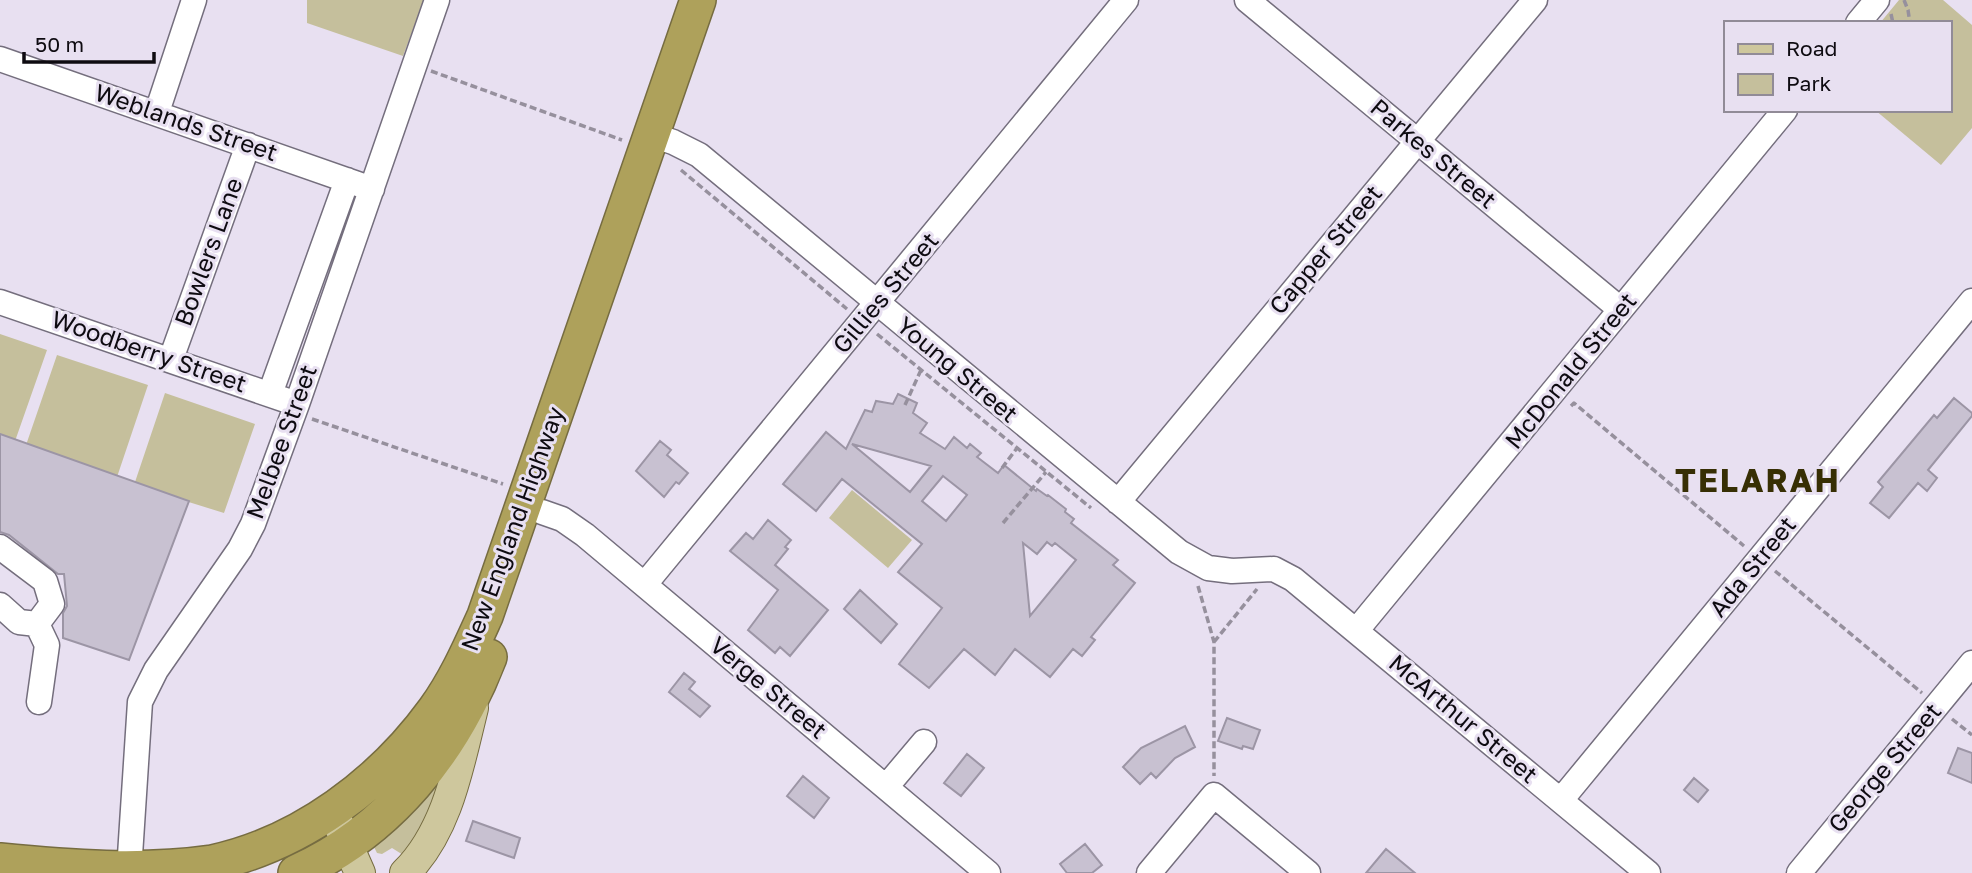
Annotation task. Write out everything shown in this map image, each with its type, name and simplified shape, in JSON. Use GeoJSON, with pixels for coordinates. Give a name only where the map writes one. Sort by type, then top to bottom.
{"type":"FeatureCollection","features":[{"type":"Feature","properties":{"kind":"highway","name":"New England Highway"},"geometry":{"type":"LineString","coordinates":[[0,861],[129,871],[213,862],[272,843],[307,827],[367,782],[418,731],[464,662],[485,616],[652,140],[698,0]]}},
{"type":"Feature","properties":{"kind":"highway","name":"New England Highway"},"geometry":{"type":"LineString","coordinates":[[298,873],[354,859],[378,822],[442,748],[478,687],[542,512],[652,140],[719,0]]}},
{"type":"Feature","properties":{"kind":"main road"},"geometry":{"type":"LineString","coordinates":[[405,873],[427,848],[436,831],[460,760],[478,687]]}},
{"type":"Feature","properties":{"kind":"main road"},"geometry":{"type":"LineString","coordinates":[[332,810],[354,859]]}},
{"type":"Feature","properties":{"kind":"street"},"geometry":{"type":"LineString","coordinates":[[157,112],[194,0]]}},
{"type":"Feature","properties":{"kind":"street","name":"Melbee Street"},"geometry":{"type":"LineString","coordinates":[[129,871],[140,702],[156,670],[247,537],[297,404],[437,0]]}},
{"type":"Feature","properties":{"kind":"street","name":"Gillies Street"},"geometry":{"type":"LineString","coordinates":[[645,584],[1126,0]]}},
{"type":"Feature","properties":{"kind":"street","name":"Parkes Street"},"geometry":{"type":"LineString","coordinates":[[1247,0],[1620,309]]}},
{"type":"Feature","properties":{"kind":"street","name":"Capper Street"},"geometry":{"type":"LineString","coordinates":[[1118,502],[1535,0]]}},
{"type":"Feature","properties":{"kind":"street"},"geometry":{"type":"LineString","coordinates":[[1860,21],[1877,0]]}},
{"type":"Feature","properties":{"kind":"street","name":"Weblands Street"},"geometry":{"type":"LineString","coordinates":[[0,59],[372,189]]}},
{"type":"Feature","properties":{"kind":"street","name":"McDonald Street"},"geometry":{"type":"LineString","coordinates":[[1356,631],[1783,112]]}},
{"type":"Feature","properties":{"kind":"street","name":"Young Street"},"geometry":{"type":"LineString","coordinates":[[652,140],[699,155],[1179,552],[1208,568],[1267,578]]}},
{"type":"Feature","properties":{"kind":"street","name":"Bowlers Lane"},"geometry":{"type":"LineString","coordinates":[[171,359],[248,145]]}},
{"type":"Feature","properties":{"kind":"street","name":"Melbee Street"},"geometry":{"type":"LineString","coordinates":[[271,394],[347,180]]}},
{"type":"Feature","properties":{"kind":"street","name":"Ada Street"},"geometry":{"type":"LineString","coordinates":[[1561,800],[1972,301]]}},
{"type":"Feature","properties":{"kind":"street","name":"Woodberry Street"},"geometry":{"type":"LineString","coordinates":[[0,302],[297,404]]}},
{"type":"Feature","properties":{"kind":"street","name":"Verge Street"},"geometry":{"type":"LineString","coordinates":[[542,512],[562,519],[645,584],[988,873]]}},
{"type":"Feature","properties":{"kind":"street"},"geometry":{"type":"LineString","coordinates":[[0,547],[45,581],[52,604],[37,624]]}},
{"type":"Feature","properties":{"kind":"street","name":"McArthur Street"},"geometry":{"type":"LineString","coordinates":[[1267,578],[1293,579],[1648,873]]}},
{"type":"Feature","properties":{"kind":"street"},"geometry":{"type":"LineString","coordinates":[[0,605],[19,622],[37,624]]}},
{"type":"Feature","properties":{"kind":"street"},"geometry":{"type":"LineString","coordinates":[[37,624],[47,645],[39,702]]}},
{"type":"Feature","properties":{"kind":"street","name":"George Street"},"geometry":{"type":"LineString","coordinates":[[1799,873],[1972,663]]}},
{"type":"Feature","properties":{"kind":"street"},"geometry":{"type":"LineString","coordinates":[[886,788],[924,742]]}},
{"type":"Feature","properties":{"kind":"street"},"geometry":{"type":"LineString","coordinates":[[1149,873],[1214,795],[1308,873]]}},
{"type":"Feature","properties":{"kind":"path"},"geometry":{"type":"LineString","coordinates":[[1903,0],[1910,21]]}},
{"type":"Feature","properties":{"kind":"path"},"geometry":{"type":"LineString","coordinates":[[414,65],[652,140],[682,173],[851,313]]}},
{"type":"Feature","properties":{"kind":"path"},"geometry":{"type":"LineString","coordinates":[[905,405],[921,370]]}},
{"type":"Feature","properties":{"kind":"path"},"geometry":{"type":"LineString","coordinates":[[297,404],[303,416],[510,486]]}},
{"type":"Feature","properties":{"kind":"path"},"geometry":{"type":"LineString","coordinates":[[1002,468],[1017,448]]}},
{"type":"Feature","properties":{"kind":"path"},"geometry":{"type":"LineString","coordinates":[[1003,523],[1007,514],[1046,472]]}},
{"type":"Feature","properties":{"kind":"path"},"geometry":{"type":"LineString","coordinates":[[1214,642],[1267,578]]}},
{"type":"Feature","properties":{"kind":"path"},"geometry":{"type":"LineString","coordinates":[[1198,585],[1214,642],[1214,795]]}},
{"type":"Feature","properties":{"kind":"green space"},"geometry":{"type":"Polygon","coordinates":[[[307,0],[424,0],[403,56],[307,23],[307,0]]]}},
{"type":"Feature","properties":{"kind":"green space"},"geometry":{"type":"Polygon","coordinates":[[[1899,0],[1943,0],[1972,25],[1972,128],[1941,165],[1877,112],[1951,112],[1951,21],[1882,21],[1899,0]]]}},
{"type":"Feature","properties":{"kind":"green space"},"geometry":{"type":"Polygon","coordinates":[[[0,334],[47,350],[14,444],[0,439],[0,334]]]}},
{"type":"Feature","properties":{"kind":"green space"},"geometry":{"type":"Polygon","coordinates":[[[57,355],[148,385],[116,480],[25,448],[57,355]]]}},
{"type":"Feature","properties":{"kind":"green space"},"geometry":{"type":"Polygon","coordinates":[[[165,393],[255,424],[224,513],[134,485],[165,393]]]}},
{"type":"Feature","properties":{"kind":"green space"},"geometry":{"type":"Polygon","coordinates":[[[852,490],[912,540],[888,568],[829,518],[852,490]]]}},
{"type":"Feature","properties":{"kind":"green space"},"geometry":{"type":"Polygon","coordinates":[[[447,774],[408,858],[392,848],[382,854],[377,853],[373,845],[411,815],[447,774]]]}},
{"type":"Feature","properties":{"kind":"building"},"geometry":{"type":"Polygon","coordinates":[[[898,394],[917,403],[913,413],[927,423],[920,433],[945,449],[954,437],[967,448],[970,444],[981,453],[977,457],[998,473],[1004,465],[1036,491],[1037,489],[1048,495],[1066,509],[1065,512],[1074,519],[1071,523],[1118,560],[1113,565],[1135,583],[1091,637],[1095,640],[1082,656],[1073,649],[1050,677],[1015,649],[995,675],[964,649],[929,688],[899,664],[942,608],[898,572],[922,544],[842,479],[816,511],[783,484],[826,432],[846,449],[865,410],[872,412],[876,401],[893,404],[898,394]],[[852,444],[910,492],[931,466],[852,444]],[[943,476],[922,501],[946,521],[967,495],[943,476]],[[1047,542],[1037,554],[1023,543],[1030,616],[1076,560],[1055,543],[1052,546],[1047,542]]]}},
{"type":"Feature","properties":{"kind":"building"},"geometry":{"type":"Polygon","coordinates":[[[1954,398],[1972,413],[1972,416],[1928,470],[1937,478],[1927,491],[1918,483],[1889,518],[1870,503],[1883,487],[1878,482],[1934,415],[1937,418],[1954,398]]]}},
{"type":"Feature","properties":{"kind":"building"},"geometry":{"type":"Polygon","coordinates":[[[0,434],[189,501],[129,660],[63,638],[63,613],[67,606],[64,574],[58,574],[9,535],[0,532],[0,434]]]}},
{"type":"Feature","properties":{"kind":"building"},"geometry":{"type":"Polygon","coordinates":[[[660,441],[671,450],[667,455],[688,473],[679,484],[676,482],[664,497],[636,471],[660,441]]]}},
{"type":"Feature","properties":{"kind":"building"},"geometry":{"type":"Polygon","coordinates":[[[768,520],[791,540],[785,547],[788,549],[775,565],[828,610],[790,656],[780,647],[775,653],[748,630],[778,590],[730,551],[746,533],[753,539],[768,520]]]}},
{"type":"Feature","properties":{"kind":"building"},"geometry":{"type":"Polygon","coordinates":[[[860,590],[897,624],[881,643],[844,609],[860,590]]]}},
{"type":"Feature","properties":{"kind":"building"},"geometry":{"type":"Polygon","coordinates":[[[684,673],[695,682],[689,689],[710,706],[700,717],[669,692],[684,673]]]}},
{"type":"Feature","properties":{"kind":"building"},"geometry":{"type":"Polygon","coordinates":[[[1227,718],[1260,730],[1253,749],[1243,746],[1242,749],[1218,741],[1227,718]]]}},
{"type":"Feature","properties":{"kind":"building"},"geometry":{"type":"Polygon","coordinates":[[[1185,726],[1195,747],[1175,758],[1156,778],[1151,773],[1140,784],[1123,767],[1141,748],[1185,726]]]}},
{"type":"Feature","properties":{"kind":"building"},"geometry":{"type":"Polygon","coordinates":[[[1958,748],[1972,753],[1972,783],[1948,773],[1958,748]]]}},
{"type":"Feature","properties":{"kind":"building"},"geometry":{"type":"Polygon","coordinates":[[[967,754],[984,768],[961,796],[944,783],[967,754]]]}},
{"type":"Feature","properties":{"kind":"building"},"geometry":{"type":"Polygon","coordinates":[[[803,776],[829,798],[814,818],[787,796],[803,776]]]}},
{"type":"Feature","properties":{"kind":"building"},"geometry":{"type":"Polygon","coordinates":[[[1694,778],[1708,790],[1698,802],[1684,790],[1694,778]]]}},
{"type":"Feature","properties":{"kind":"building"},"geometry":{"type":"Polygon","coordinates":[[[473,821],[520,838],[514,858],[466,841],[473,821]]]}},
{"type":"Feature","properties":{"kind":"building"},"geometry":{"type":"Polygon","coordinates":[[[1085,844],[1102,865],[1092,873],[1067,873],[1060,864],[1085,844]]]}},
{"type":"Feature","properties":{"kind":"building"},"geometry":{"type":"Polygon","coordinates":[[[1386,849],[1415,873],[1366,873],[1386,849]]]}},
{"type":"Feature","properties":{"kind":"district","name":"TELARAH"},"geometry":{"type":"Point","coordinates":[1758,481]}}]}
